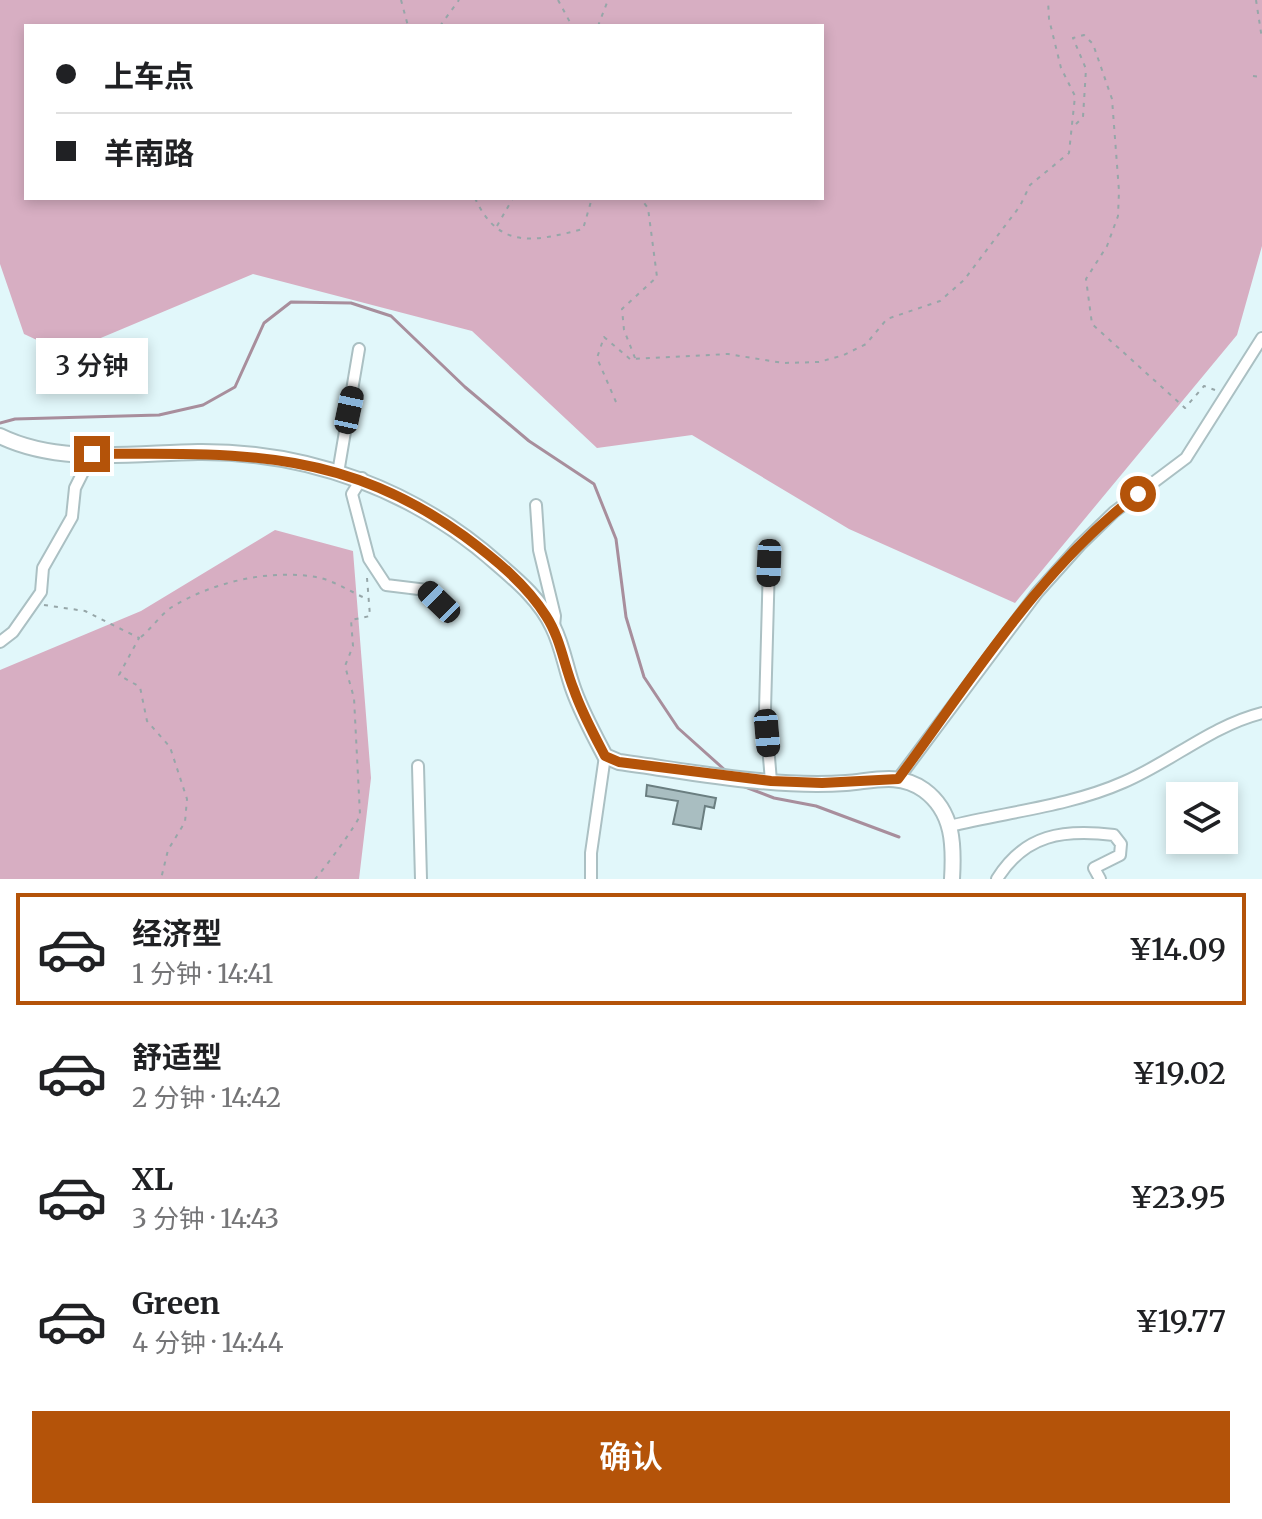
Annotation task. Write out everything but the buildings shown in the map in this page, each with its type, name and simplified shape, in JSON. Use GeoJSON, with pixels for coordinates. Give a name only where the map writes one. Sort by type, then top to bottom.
{"type":"FeatureCollection","features":[{"type":"Feature","properties":{"kind":"street"},"geometry":{"type":"LineString","coordinates":[[898,779],[1037,593],[1114,512],[1186,458],[1262,338]]}},
{"type":"Feature","properties":{"kind":"street"},"geometry":{"type":"LineString","coordinates":[[338,473],[359,349]]}},
{"type":"Feature","properties":{"kind":"street"},"geometry":{"type":"LineString","coordinates":[[2,438],[33,448],[92,454],[238,454],[362,478],[439,518],[480,548],[534,597],[553,628],[574,691],[605,756],[591,853],[591,879]]}},
{"type":"Feature","properties":{"kind":"street"},"geometry":{"type":"LineString","coordinates":[[0,642],[13,632],[41,592],[43,568],[72,517],[75,488],[92,454]]}},
{"type":"Feature","properties":{"kind":"street"},"geometry":{"type":"LineString","coordinates":[[362,478],[352,494],[369,559],[386,585],[427,590],[439,602]]}},
{"type":"Feature","properties":{"kind":"street"},"geometry":{"type":"LineString","coordinates":[[536,505],[539,550],[555,616],[553,628]]}},
{"type":"Feature","properties":{"kind":"street"},"geometry":{"type":"LineString","coordinates":[[769,563],[765,710],[771,781]]}},
{"type":"Feature","properties":{"kind":"street"},"geometry":{"type":"LineString","coordinates":[[950,826],[1096,794],[1128,781],[1201,738],[1262,713]]}},
{"type":"Feature","properties":{"kind":"street"},"geometry":{"type":"LineString","coordinates":[[605,756],[619,762],[771,781],[822,783],[898,779],[924,790],[938,804],[950,826],[954,851],[952,879]]}},
{"type":"Feature","properties":{"kind":"street"},"geometry":{"type":"LineString","coordinates":[[418,766],[421,879]]}},
{"type":"Feature","properties":{"kind":"street"},"geometry":{"type":"LineString","coordinates":[[997,879],[1014,854],[1049,836],[1114,835],[1121,844],[1120,855],[1094,868],[1100,879]]}},
{"type":"Feature","properties":{"kind":"path"},"geometry":{"type":"LineString","coordinates":[[401,0],[407,24]]}},
{"type":"Feature","properties":{"kind":"path"},"geometry":{"type":"LineString","coordinates":[[441,24],[459,0]]}},
{"type":"Feature","properties":{"kind":"path"},"geometry":{"type":"LineString","coordinates":[[558,0],[571,24]]}},
{"type":"Feature","properties":{"kind":"path"},"geometry":{"type":"LineString","coordinates":[[599,24],[608,0]]}},
{"type":"Feature","properties":{"kind":"path"},"geometry":{"type":"LineString","coordinates":[[616,402],[597,358],[599,343],[604,337],[630,359],[728,354],[783,363],[819,362],[844,355],[866,344],[887,319],[940,301],[964,280],[1020,206],[1030,185],[1069,153],[1075,96],[1061,68],[1049,19],[1048,0]]}},
{"type":"Feature","properties":{"kind":"path"},"geometry":{"type":"LineString","coordinates":[[1256,0],[1262,39]]}},
{"type":"Feature","properties":{"kind":"path"},"geometry":{"type":"LineString","coordinates":[[1074,126],[1083,117],[1086,69],[1073,38],[1084,35],[1093,44],[1112,99],[1119,191],[1118,216],[1107,246],[1086,279],[1092,324],[1185,408],[1204,386],[1227,395]]}},
{"type":"Feature","properties":{"kind":"path"},"geometry":{"type":"LineString","coordinates":[[1253,76],[1262,77]]}},
{"type":"Feature","properties":{"kind":"path"},"geometry":{"type":"LineString","coordinates":[[476,200],[484,217],[505,234],[535,241],[583,229],[591,200]]}},
{"type":"Feature","properties":{"kind":"path"},"geometry":{"type":"LineString","coordinates":[[496,227],[512,200]]}},
{"type":"Feature","properties":{"kind":"path"},"geometry":{"type":"LineString","coordinates":[[635,359],[624,330],[622,309],[657,277],[648,208],[642,200]]}},
{"type":"Feature","properties":{"kind":"path"},"geometry":{"type":"LineString","coordinates":[[315,879],[343,838],[356,827],[360,815],[354,698],[345,666],[353,646],[351,620],[370,616],[369,559]]}},
{"type":"Feature","properties":{"kind":"path"},"geometry":{"type":"LineString","coordinates":[[161,879],[168,850],[185,822],[187,799],[170,747],[147,721],[140,687],[119,675],[139,638],[158,623],[168,609],[246,579],[278,574],[319,577],[369,599]]}},
{"type":"Feature","properties":{"kind":"path"},"geometry":{"type":"LineString","coordinates":[[33,604],[85,611],[139,638]]}},
{"type":"Feature","properties":{"kind":"shaded area"},"geometry":{"type":"Polygon","coordinates":[[[0,0],[1262,0],[1262,246],[1237,335],[1015,603],[849,529],[692,435],[597,448],[472,331],[253,274],[65,353],[24,334],[0,264],[0,0]]]}},
{"type":"Feature","properties":{"kind":"shaded area"},"geometry":{"type":"Polygon","coordinates":[[[275,530],[353,551],[371,778],[359,879],[0,879],[0,670],[141,611],[275,530]]]}},
{"type":"Feature","properties":{"kind":"waterway"},"geometry":{"type":"LineString","coordinates":[[0,423],[15,419],[159,415],[203,405],[235,387],[264,323],[291,302],[351,303],[391,316],[465,387],[529,441],[594,484],[616,539],[626,617],[644,677],[678,728],[726,771]]}},
{"type":"Feature","properties":{"kind":"waterway"},"geometry":{"type":"LineString","coordinates":[[740,785],[774,798],[816,806],[899,837]]}},
{"type":"Feature","properties":{"kind":"route"},"geometry":{"type":"LineString","coordinates":[[92,454],[238,454],[362,478],[439,518],[480,548],[534,597],[553,628],[574,691],[605,756],[619,762],[702,773],[822,783],[898,779],[1037,593],[1080,545],[1138,494]]}}]}
